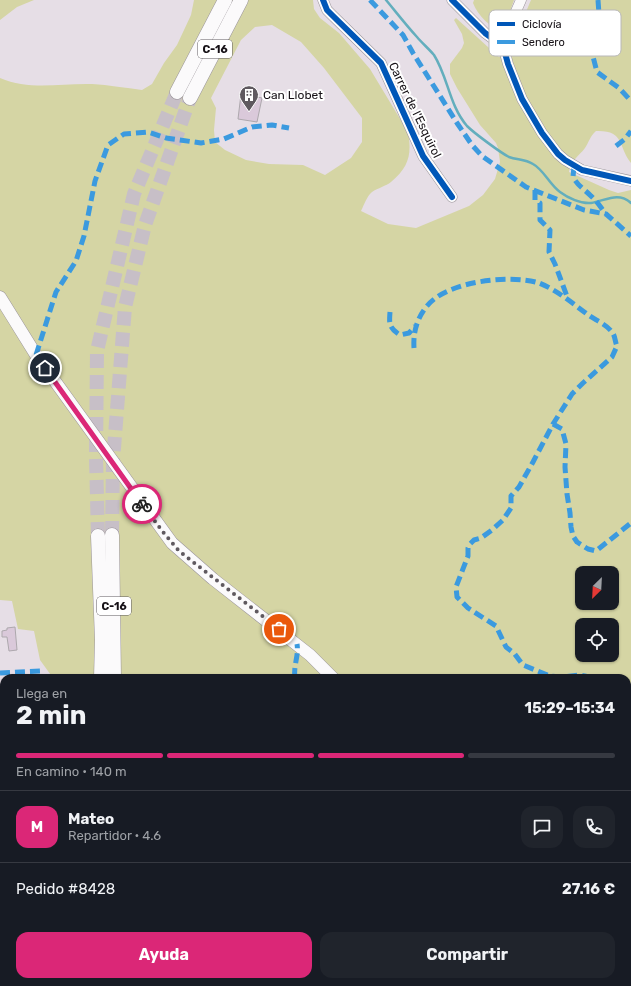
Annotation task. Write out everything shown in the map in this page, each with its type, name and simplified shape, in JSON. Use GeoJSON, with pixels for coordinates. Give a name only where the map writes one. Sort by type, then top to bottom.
{"type":"FeatureCollection","features":[{"type":"Feature","properties":{"kind":"highway","name":"C-16"},"geometry":{"type":"LineString","coordinates":[[225,0],[184,95],[241,0]]}},
{"type":"Feature","properties":{"kind":"highway","name":"C-16"},"geometry":{"type":"LineString","coordinates":[[112,535],[114,674]]}},
{"type":"Feature","properties":{"kind":"highway","name":"C-16"},"geometry":{"type":"LineString","coordinates":[[98,536],[102,640],[101,674]]}},
{"type":"Feature","properties":{"kind":"main road"},"geometry":{"type":"LineString","coordinates":[[0,297],[36,355],[172,544],[202,570],[310,655],[329,674]]}},
{"type":"Feature","properties":{"kind":"street","name":"Carrer de l'Esquirol"},"geometry":{"type":"LineString","coordinates":[[323,0],[327,10],[381,63],[422,156],[452,197]]}},
{"type":"Feature","properties":{"kind":"street"},"geometry":{"type":"LineString","coordinates":[[452,0],[489,35]]}},
{"type":"Feature","properties":{"kind":"street"},"geometry":{"type":"LineString","coordinates":[[517,10],[521,0]]}},
{"type":"Feature","properties":{"kind":"street"},"geometry":{"type":"LineString","coordinates":[[506,56],[522,99],[542,133],[558,154],[582,170],[631,181]]}},
{"type":"Feature","properties":{"kind":"street"},"geometry":{"type":"LineString","coordinates":[[0,706],[0,716]]}},
{"type":"Feature","properties":{"kind":"green space"},"geometry":{"type":"Polygon","coordinates":[[[0,0],[34,0],[17,7],[0,20],[0,0]]]}},
{"type":"Feature","properties":{"kind":"green space"},"geometry":{"type":"Polygon","coordinates":[[[194,0],[313,0],[314,9],[320,18],[339,33],[370,69],[408,132],[410,147],[409,154],[408,160],[402,171],[387,185],[370,194],[361,211],[388,224],[416,228],[469,206],[483,195],[495,179],[500,162],[496,143],[480,125],[450,74],[450,64],[464,43],[462,34],[454,20],[456,18],[489,48],[489,56],[621,56],[621,10],[527,10],[531,0],[631,0],[631,163],[616,136],[605,131],[596,131],[585,148],[573,162],[569,172],[618,193],[631,190],[631,674],[50,674],[40,660],[34,631],[18,629],[12,601],[0,600],[0,78],[11,82],[34,85],[46,86],[92,84],[142,90],[152,84],[164,63],[177,45],[191,15],[194,0]],[[272,25],[255,27],[241,40],[211,98],[216,108],[214,130],[215,142],[225,150],[246,160],[269,164],[303,165],[325,175],[351,158],[362,142],[362,118],[324,68],[301,42],[272,25]]]}},
{"type":"Feature","properties":{"kind":"green space"},"geometry":{"type":"Polygon","coordinates":[[[474,0],[514,0],[510,10],[489,10],[489,24],[481,16],[473,3],[474,0]]]}},
{"type":"Feature","properties":{"kind":"building","name":"Can Llobet"},"geometry":{"type":"Polygon","coordinates":[[[241,94],[262,98],[257,122],[238,119],[241,94]]]}},
{"type":"Feature","properties":{"kind":"building"},"geometry":{"type":"Polygon","coordinates":[[[15,627],[17,650],[9,651],[7,637],[2,637],[2,631],[7,630],[7,628],[15,627]]]}},
{"type":"Feature","properties":{"kind":"waterway"},"geometry":{"type":"LineString","coordinates":[[386,0],[434,55],[443,72],[456,109],[470,129],[509,157],[533,164],[543,173],[556,189],[579,202],[591,203],[616,197],[626,199],[631,203]]}},
{"type":"Feature","properties":{"kind":"tunnel"},"geometry":{"type":"LineString","coordinates":[[98,536],[96,458],[97,351],[134,194],[177,92]]}},
{"type":"Feature","properties":{"kind":"tunnel"},"geometry":{"type":"LineString","coordinates":[[112,535],[113,461],[125,307],[145,225],[190,98]]}},
{"type":"Feature","properties":{"kind":"marked path"},"geometry":{"type":"LineString","coordinates":[[370,0],[403,35],[457,123],[472,145],[482,156],[526,187],[584,210],[606,214],[631,236]]}},
{"type":"Feature","properties":{"kind":"marked path"},"geometry":{"type":"LineString","coordinates":[[598,0],[599,10]]}},
{"type":"Feature","properties":{"kind":"marked path"},"geometry":{"type":"LineString","coordinates":[[593,56],[597,72],[619,88],[631,101]]}},
{"type":"Feature","properties":{"kind":"marked path"},"geometry":{"type":"LineString","coordinates":[[36,355],[56,292],[76,261],[84,236],[95,181],[108,145],[124,134],[148,132],[166,138],[201,143],[224,139],[252,127],[272,125],[289,128]]}},
{"type":"Feature","properties":{"kind":"marked path"},"geometry":{"type":"LineString","coordinates":[[616,146],[625,139],[631,131]]}},
{"type":"Feature","properties":{"kind":"marked path"},"geometry":{"type":"LineString","coordinates":[[574,166],[573,177],[606,214]]}},
{"type":"Feature","properties":{"kind":"marked path"},"geometry":{"type":"LineString","coordinates":[[535,190],[535,200],[540,203],[540,220],[550,230],[549,252],[568,299]]}},
{"type":"Feature","properties":{"kind":"marked path"},"geometry":{"type":"LineString","coordinates":[[414,348],[414,336],[418,320],[427,306],[436,297],[464,285],[496,280],[527,280],[546,286],[604,324],[613,333],[617,346],[612,357],[572,394],[553,424],[519,487],[511,496],[511,508],[503,520],[492,530],[481,538],[474,540],[470,544],[468,548],[468,556],[456,587],[457,597],[468,608],[496,626],[506,647],[514,653],[523,665],[545,674]]}},
{"type":"Feature","properties":{"kind":"marked path"},"geometry":{"type":"LineString","coordinates":[[390,312],[390,325],[400,335],[409,333],[415,326]]}},
{"type":"Feature","properties":{"kind":"marked path"},"geometry":{"type":"LineString","coordinates":[[553,424],[562,429],[566,444],[565,467],[567,494],[571,527],[573,536],[577,542],[588,549],[596,551],[631,523]]}},
{"type":"Feature","properties":{"kind":"marked path"},"geometry":{"type":"LineString","coordinates":[[295,674],[297,644]]}},
{"type":"Feature","properties":{"kind":"marked path"},"geometry":{"type":"LineString","coordinates":[[0,673],[40,671]]}},
{"type":"Feature","properties":{"kind":"cycle path"},"geometry":{"type":"LineString","coordinates":[[323,0],[327,10],[381,63],[423,156],[452,197]]}},
{"type":"Feature","properties":{"kind":"cycle path"},"geometry":{"type":"LineString","coordinates":[[452,0],[489,36]]}},
{"type":"Feature","properties":{"kind":"cycle path"},"geometry":{"type":"LineString","coordinates":[[506,56],[522,99],[542,133],[558,154],[582,170],[631,181]]}},
{"type":"Feature","properties":{"kind":"way so far"},"geometry":{"type":"LineString","coordinates":[[142,504],[179,551],[279,629]]}},
{"type":"Feature","properties":{"kind":"place","name":"Can Llobet"},"geometry":{"type":"Point","coordinates":[249,112]}},
{"type":"Feature","properties":{"kind":"route"},"geometry":{"type":"LineString","coordinates":[[45,368],[142,504]]}}]}
